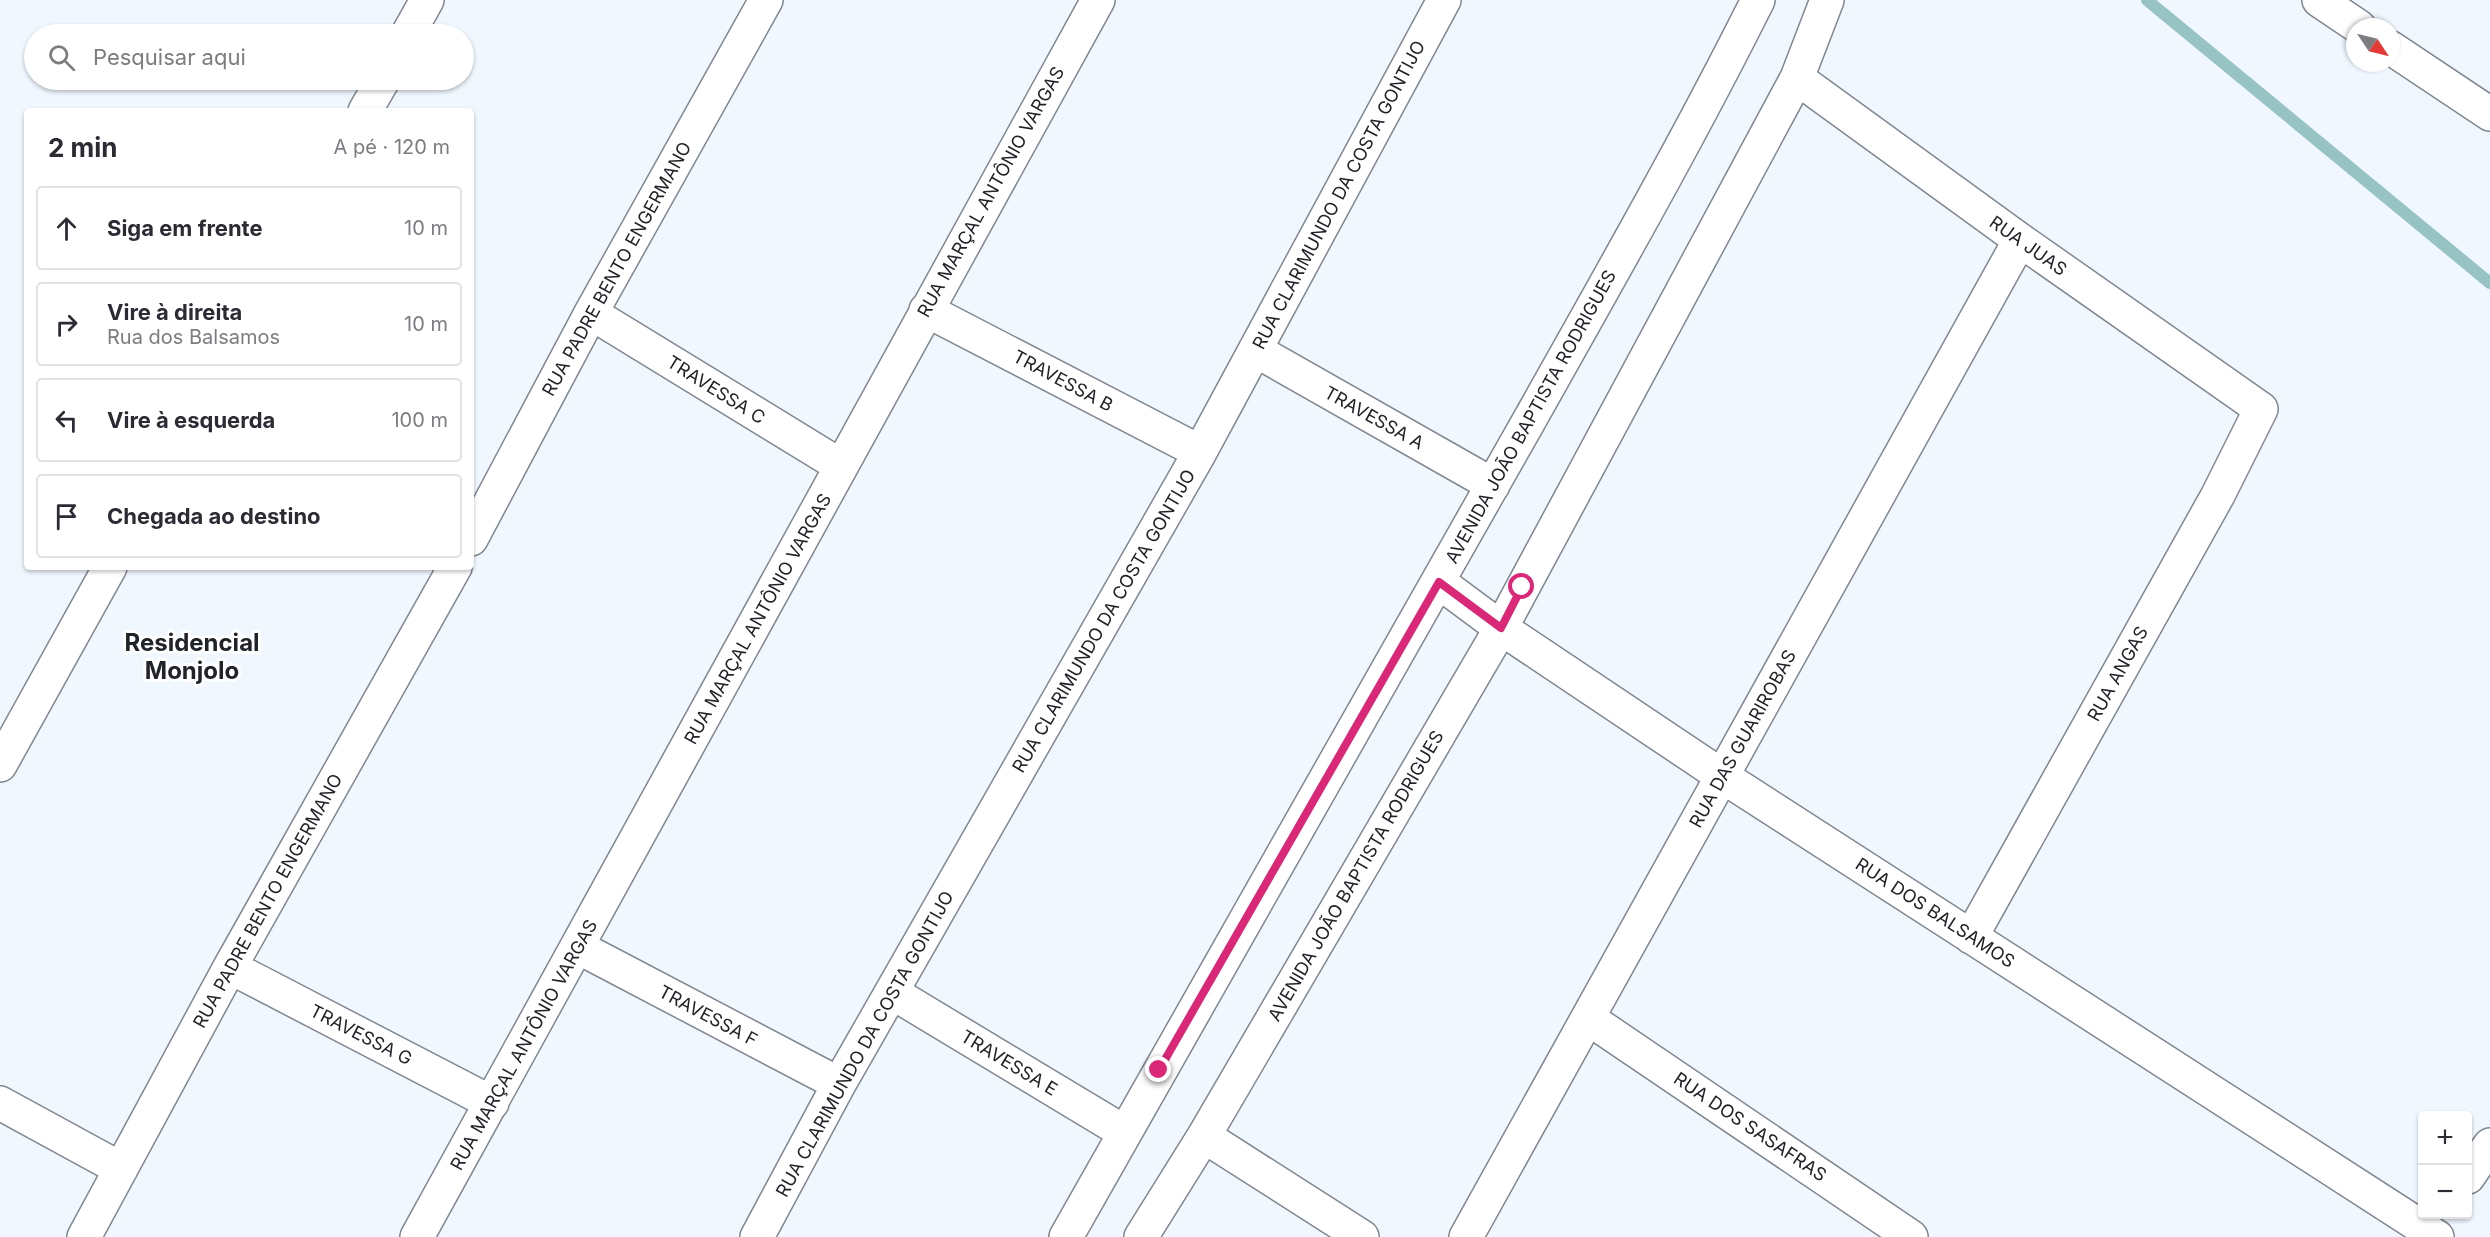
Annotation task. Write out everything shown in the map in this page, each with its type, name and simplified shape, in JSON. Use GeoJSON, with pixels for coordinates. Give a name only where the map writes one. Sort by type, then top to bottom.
{"type":"FeatureCollection","features":[{"type":"Feature","properties":{"kind":"street"},"geometry":{"type":"LineString","coordinates":[[414,24],[427,0]]}},
{"type":"Feature","properties":{"kind":"street","name":"RUA PADRE BENTO ENGERMANO"},"geometry":{"type":"LineString","coordinates":[[475,523],[766,0]]}},
{"type":"Feature","properties":{"kind":"street","name":"RUA MARÇAL ANTÔNIO VARGAS"},"geometry":{"type":"LineString","coordinates":[[417,1237],[1098,0]]}},
{"type":"Feature","properties":{"kind":"street","name":"RUA CLARIMUNDO DA COSTA GONTIJO"},"geometry":{"type":"LineString","coordinates":[[757,1237],[839,1084],[1200,452],[1444,0]]}},
{"type":"Feature","properties":{"kind":"street","name":"AVENIDA JOÃO BAPTISTA RODRIGUES"},"geometry":{"type":"LineString","coordinates":[[1066,1237],[1439,582],[1703,111],[1758,0]]}},
{"type":"Feature","properties":{"kind":"street","name":"AVENIDA JOÃO BAPTISTA RODRIGUES"},"geometry":{"type":"LineString","coordinates":[[1141,1237],[1204,1136],[1501,628],[1797,78],[1827,0]]}},
{"type":"Feature","properties":{"kind":"street"},"geometry":{"type":"LineString","coordinates":[[2319,0],[2346,18]]}},
{"type":"Feature","properties":{"kind":"street"},"geometry":{"type":"LineString","coordinates":[[2400,54],[2490,114]]}},
{"type":"Feature","properties":{"kind":"street","name":"RUA JUAS"},"geometry":{"type":"LineString","coordinates":[[1797,78],[2020,240],[2261,409]]}},
{"type":"Feature","properties":{"kind":"street"},"geometry":{"type":"LineString","coordinates":[[367,108],[377,90]]}},
{"type":"Feature","properties":{"kind":"street","name":"RUA DAS GUARIROBAS"},"geometry":{"type":"LineString","coordinates":[[1466,1237],[2020,240]]}},
{"type":"Feature","properties":{"kind":"street","name":"TRAVESSA B"},"geometry":{"type":"LineString","coordinates":[[926,310],[1200,452]]}},
{"type":"Feature","properties":{"kind":"street","name":"TRAVESSA C"},"geometry":{"type":"LineString","coordinates":[[591,313],[841,466]]}},
{"type":"Feature","properties":{"kind":"street","name":"TRAVESSA A"},"geometry":{"type":"LineString","coordinates":[[1255,350],[1493,485]]}},
{"type":"Feature","properties":{"kind":"street","name":"RUA ANGAS"},"geometry":{"type":"LineString","coordinates":[[1971,937],[2218,495],[2261,409]]}},
{"type":"Feature","properties":{"kind":"street"},"geometry":{"type":"LineString","coordinates":[[0,765],[108,570]]}},
{"type":"Feature","properties":{"kind":"street","name":"RUA PADRE BENTO ENGERMANO"},"geometry":{"type":"LineString","coordinates":[[84,1237],[230,967],[453,570]]}},
{"type":"Feature","properties":{"kind":"street","name":"RUA DOS BALSAMOS"},"geometry":{"type":"LineString","coordinates":[[1439,582],[1501,628],[1722,776],[2433,1230]]}},
{"type":"Feature","properties":{"kind":"street","name":"TRAVESSA F"},"geometry":{"type":"LineString","coordinates":[[578,947],[839,1084]]}},
{"type":"Feature","properties":{"kind":"street","name":"TRAVESSA G"},"geometry":{"type":"LineString","coordinates":[[230,967],[492,1103]]}},
{"type":"Feature","properties":{"kind":"street","name":"TRAVESSA E"},"geometry":{"type":"LineString","coordinates":[[893,993],[1124,1132]]}},
{"type":"Feature","properties":{"kind":"street","name":"RUA DOS SASAFRAS"},"geometry":{"type":"LineString","coordinates":[[1588,1018],[1911,1237]]}},
{"type":"Feature","properties":{"kind":"street"},"geometry":{"type":"LineString","coordinates":[[0,1103],[121,1169]]}},
{"type":"Feature","properties":{"kind":"street"},"geometry":{"type":"LineString","coordinates":[[1204,1136],[1362,1237]]}},
{"type":"Feature","properties":{"kind":"street"},"geometry":{"type":"LineString","coordinates":[[2472,1171],[2490,1145]]}},
{"type":"Feature","properties":{"kind":"waterway"},"geometry":{"type":"LineString","coordinates":[[2147,0],[2490,283]]}},
{"type":"Feature","properties":{"kind":"district","name":"Residencial Monjolo"},"geometry":{"type":"Point","coordinates":[192,657]}},
{"type":"Feature","properties":{"kind":"route"},"geometry":{"type":"LineString","coordinates":[[1159,1070],[1439,582],[1501,628],[1522,587]]}}]}
